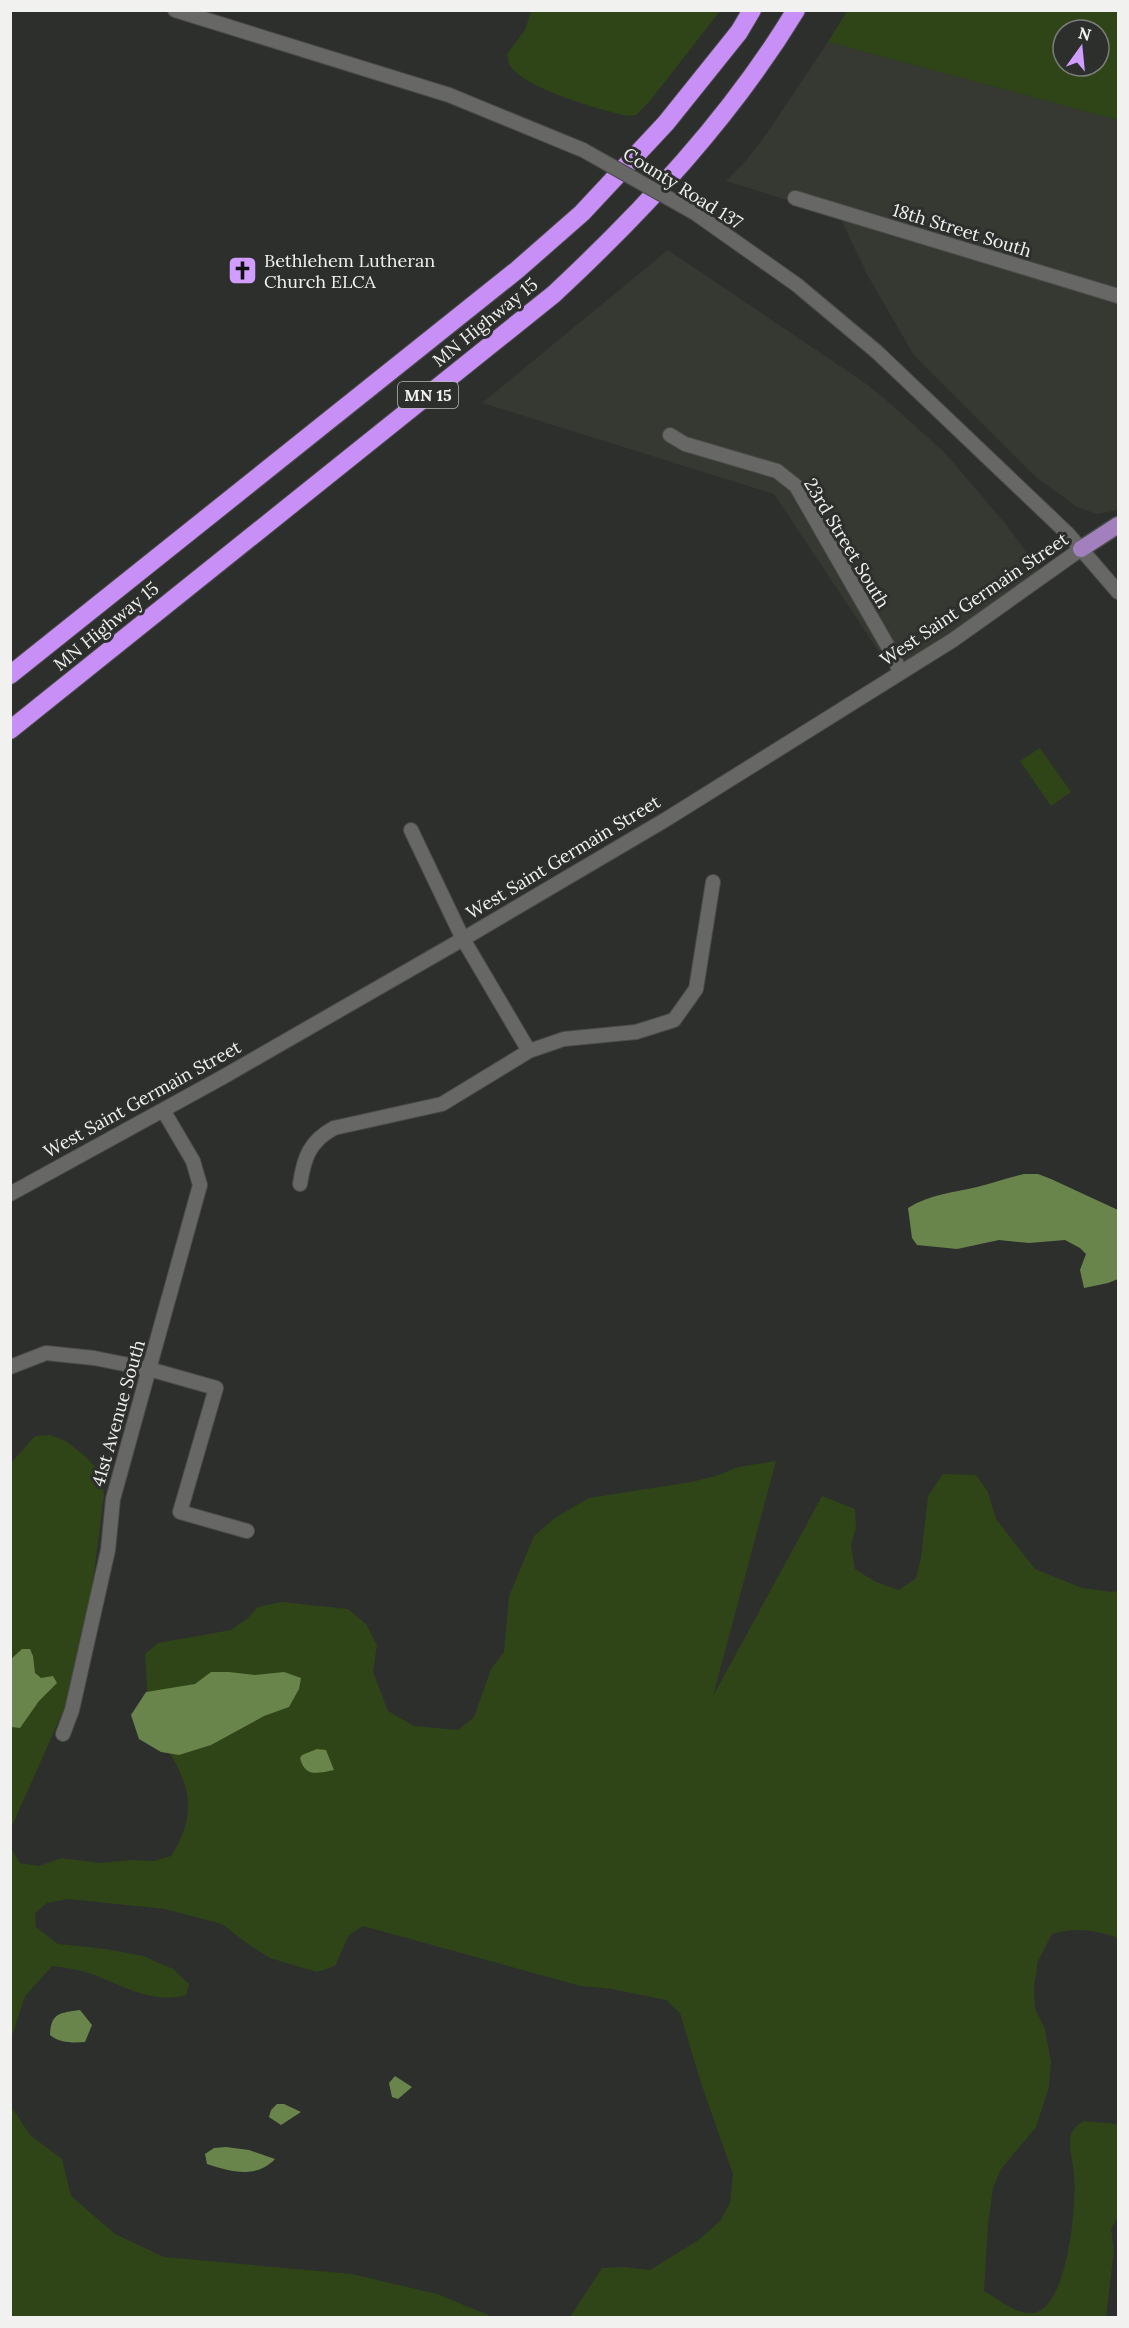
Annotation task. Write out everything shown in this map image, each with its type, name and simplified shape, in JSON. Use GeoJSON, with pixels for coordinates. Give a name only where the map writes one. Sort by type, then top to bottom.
{"type":"FeatureCollection","features":[{"type":"Feature","properties":{"kind":"highway","name":"MN Highway 15"},"geometry":{"type":"LineString","coordinates":[[10,675],[517,270],[582,213],[666,123],[738,32],[752,10]]}},
{"type":"Feature","properties":{"kind":"highway","name":"MN Highway 15"},"geometry":{"type":"LineString","coordinates":[[10,730],[562,286],[614,238],[697,147],[772,51],[796,10]]}},
{"type":"Feature","properties":{"kind":"main road","name":"West Saint Germain Street"},"geometry":{"type":"LineString","coordinates":[[1082,549],[1119,525]]}},
{"type":"Feature","properties":{"kind":"street","name":"County Road 137"},"geometry":{"type":"LineString","coordinates":[[175,10],[449,95],[583,150],[695,213],[796,285],[877,352],[1068,534],[1119,592]]}},
{"type":"Feature","properties":{"kind":"street","name":"18th Street South"},"geometry":{"type":"LineString","coordinates":[[795,198],[1119,296]]}},
{"type":"Feature","properties":{"kind":"street","name":"23rd Street South"},"geometry":{"type":"LineString","coordinates":[[670,435],[685,444],[777,471],[796,486],[894,657],[900,673]]}},
{"type":"Feature","properties":{"kind":"street","name":"West Saint Germain Street"},"geometry":{"type":"LineString","coordinates":[[10,1194],[163,1110],[463,939],[665,820],[953,640],[1082,549]]}},
{"type":"Feature","properties":{"kind":"street"},"geometry":{"type":"LineString","coordinates":[[411,830],[463,939],[529,1051]]}},
{"type":"Feature","properties":{"kind":"street"},"geometry":{"type":"LineString","coordinates":[[300,1184],[303,1161],[320,1136],[334,1128],[442,1104],[529,1051],[564,1039],[636,1032],[674,1020],[696,989],[713,882]]}},
{"type":"Feature","properties":{"kind":"street","name":"41st Avenue South"},"geometry":{"type":"LineString","coordinates":[[63,1734],[72,1710],[108,1550],[113,1499],[200,1185],[193,1161],[163,1110]]}},
{"type":"Feature","properties":{"kind":"street"},"geometry":{"type":"LineString","coordinates":[[10,1367],[46,1353],[94,1358],[149,1369],[216,1388],[180,1512],[246,1531]]}},
{"type":"Feature","properties":{"kind":"shaded area"},"geometry":{"type":"Polygon","coordinates":[[[531,10],[720,11],[649,102],[636,115],[627,116],[548,91],[520,75],[511,67],[507,54],[525,30],[531,10]]]}},
{"type":"Feature","properties":{"kind":"shaded area"},"geometry":{"type":"Polygon","coordinates":[[[847,11],[1118,11],[1118,120],[828,42],[847,11]]]}},
{"type":"Feature","properties":{"kind":"shaded area"},"geometry":{"type":"Polygon","coordinates":[[[828,42],[1118,120],[1118,510],[1097,514],[1077,507],[1037,478],[913,354],[867,274],[839,216],[726,181],[744,163],[765,136],[828,42]]]}},
{"type":"Feature","properties":{"kind":"shaded area"},"geometry":{"type":"Polygon","coordinates":[[[668,250],[868,385],[892,405],[945,453],[1004,522],[1042,573],[893,673],[774,494],[482,403],[668,250]]]}},
{"type":"Feature","properties":{"kind":"shaded area"},"geometry":{"type":"Polygon","coordinates":[[[1040,748],[1071,792],[1051,806],[1020,761],[1040,748]]]}},
{"type":"Feature","properties":{"kind":"shaded area"},"geometry":{"type":"Polygon","coordinates":[[[1024,1174],[1038,1174],[1118,1210],[1118,1279],[1084,1288],[1080,1270],[1086,1254],[1065,1240],[1029,1243],[999,1240],[957,1249],[917,1245],[912,1238],[908,1208],[916,1203],[1024,1174]]]}},
{"type":"Feature","properties":{"kind":"shaded area"},"geometry":{"type":"Polygon","coordinates":[[[50,1435],[66,1441],[100,1472],[104,1495],[91,1597],[80,1637],[72,1691],[12,1826],[11,1844],[11,1463],[35,1436],[50,1435]]]}},
{"type":"Feature","properties":{"kind":"shaded area"},"geometry":{"type":"Polygon","coordinates":[[[776,1461],[713,1696],[822,1496],[855,1509],[856,1528],[851,1545],[855,1569],[876,1582],[899,1590],[916,1578],[921,1558],[928,1496],[943,1474],[976,1475],[988,1492],[996,1519],[1035,1569],[1082,1588],[1118,1591],[1118,1938],[1085,1930],[1052,1934],[1038,1961],[1034,1986],[1035,2009],[1045,2029],[1051,2062],[1049,2087],[1036,2127],[1001,2169],[993,2188],[988,2224],[984,2291],[1020,2312],[1033,2313],[1045,2307],[1055,2294],[1062,2275],[1072,2229],[1075,2189],[1070,2149],[1071,2134],[1083,2121],[1118,2124],[1118,2217],[1111,2229],[1114,2250],[1106,2317],[570,2317],[602,2268],[624,2267],[650,2270],[700,2239],[720,2221],[730,2203],[733,2174],[701,2083],[680,2013],[666,2000],[612,1989],[581,1986],[363,1926],[349,1935],[335,1966],[317,1972],[270,1958],[222,1924],[165,1909],[68,1899],[47,1903],[35,1913],[36,1927],[58,1944],[143,1956],[173,1969],[189,1984],[186,1995],[163,1998],[152,1996],[130,1990],[86,1972],[52,1966],[25,1996],[11,2039],[11,1848],[20,1863],[39,1866],[61,1858],[100,1863],[131,1860],[154,1861],[171,1856],[185,1828],[188,1808],[186,1787],[157,1730],[148,1698],[145,1654],[158,1643],[231,1630],[248,1618],[258,1607],[282,1602],[348,1609],[366,1624],[377,1645],[373,1672],[388,1711],[414,1726],[458,1730],[474,1717],[491,1669],[504,1652],[509,1596],[534,1536],[555,1518],[589,1498],[691,1482],[716,1476],[738,1467],[776,1461]]]}},
{"type":"Feature","properties":{"kind":"shaded area"},"geometry":{"type":"Polygon","coordinates":[[[22,1649],[30,1649],[35,1673],[41,1678],[53,1676],[57,1683],[39,1701],[20,1728],[11,1727],[10,1660],[22,1649]]]}},
{"type":"Feature","properties":{"kind":"shaded area"},"geometry":{"type":"Polygon","coordinates":[[[211,1672],[255,1675],[284,1672],[301,1678],[299,1689],[289,1707],[264,1716],[211,1745],[179,1755],[161,1752],[139,1739],[131,1715],[146,1692],[195,1684],[211,1672]]]}},
{"type":"Feature","properties":{"kind":"shaded area"},"geometry":{"type":"Polygon","coordinates":[[[317,1749],[326,1750],[334,1770],[313,1773],[305,1769],[300,1758],[317,1749]]]}},
{"type":"Feature","properties":{"kind":"shaded area"},"geometry":{"type":"Polygon","coordinates":[[[80,2010],[92,2025],[85,2042],[62,2041],[50,2035],[54,2018],[62,2013],[80,2010]]]}},
{"type":"Feature","properties":{"kind":"shaded area"},"geometry":{"type":"Polygon","coordinates":[[[395,2076],[412,2087],[398,2099],[392,2097],[389,2083],[395,2076]]]}},
{"type":"Feature","properties":{"kind":"shaded area"},"geometry":{"type":"Polygon","coordinates":[[[277,2104],[284,2104],[301,2112],[281,2125],[269,2117],[271,2110],[277,2104]]]}},
{"type":"Feature","properties":{"kind":"shaded area"},"geometry":{"type":"Polygon","coordinates":[[[10,2105],[30,2135],[62,2159],[71,2196],[115,2234],[164,2257],[352,2274],[437,2294],[493,2317],[11,2317],[10,2105]]]}},
{"type":"Feature","properties":{"kind":"shaded area"},"geometry":{"type":"Polygon","coordinates":[[[214,2148],[249,2150],[275,2159],[260,2169],[243,2172],[207,2164],[205,2154],[214,2148]]]}},
{"type":"Feature","properties":{"kind":"place","name":"Bethlehem Lutheran Church ELCA"},"geometry":{"type":"Point","coordinates":[243,270]}}]}
